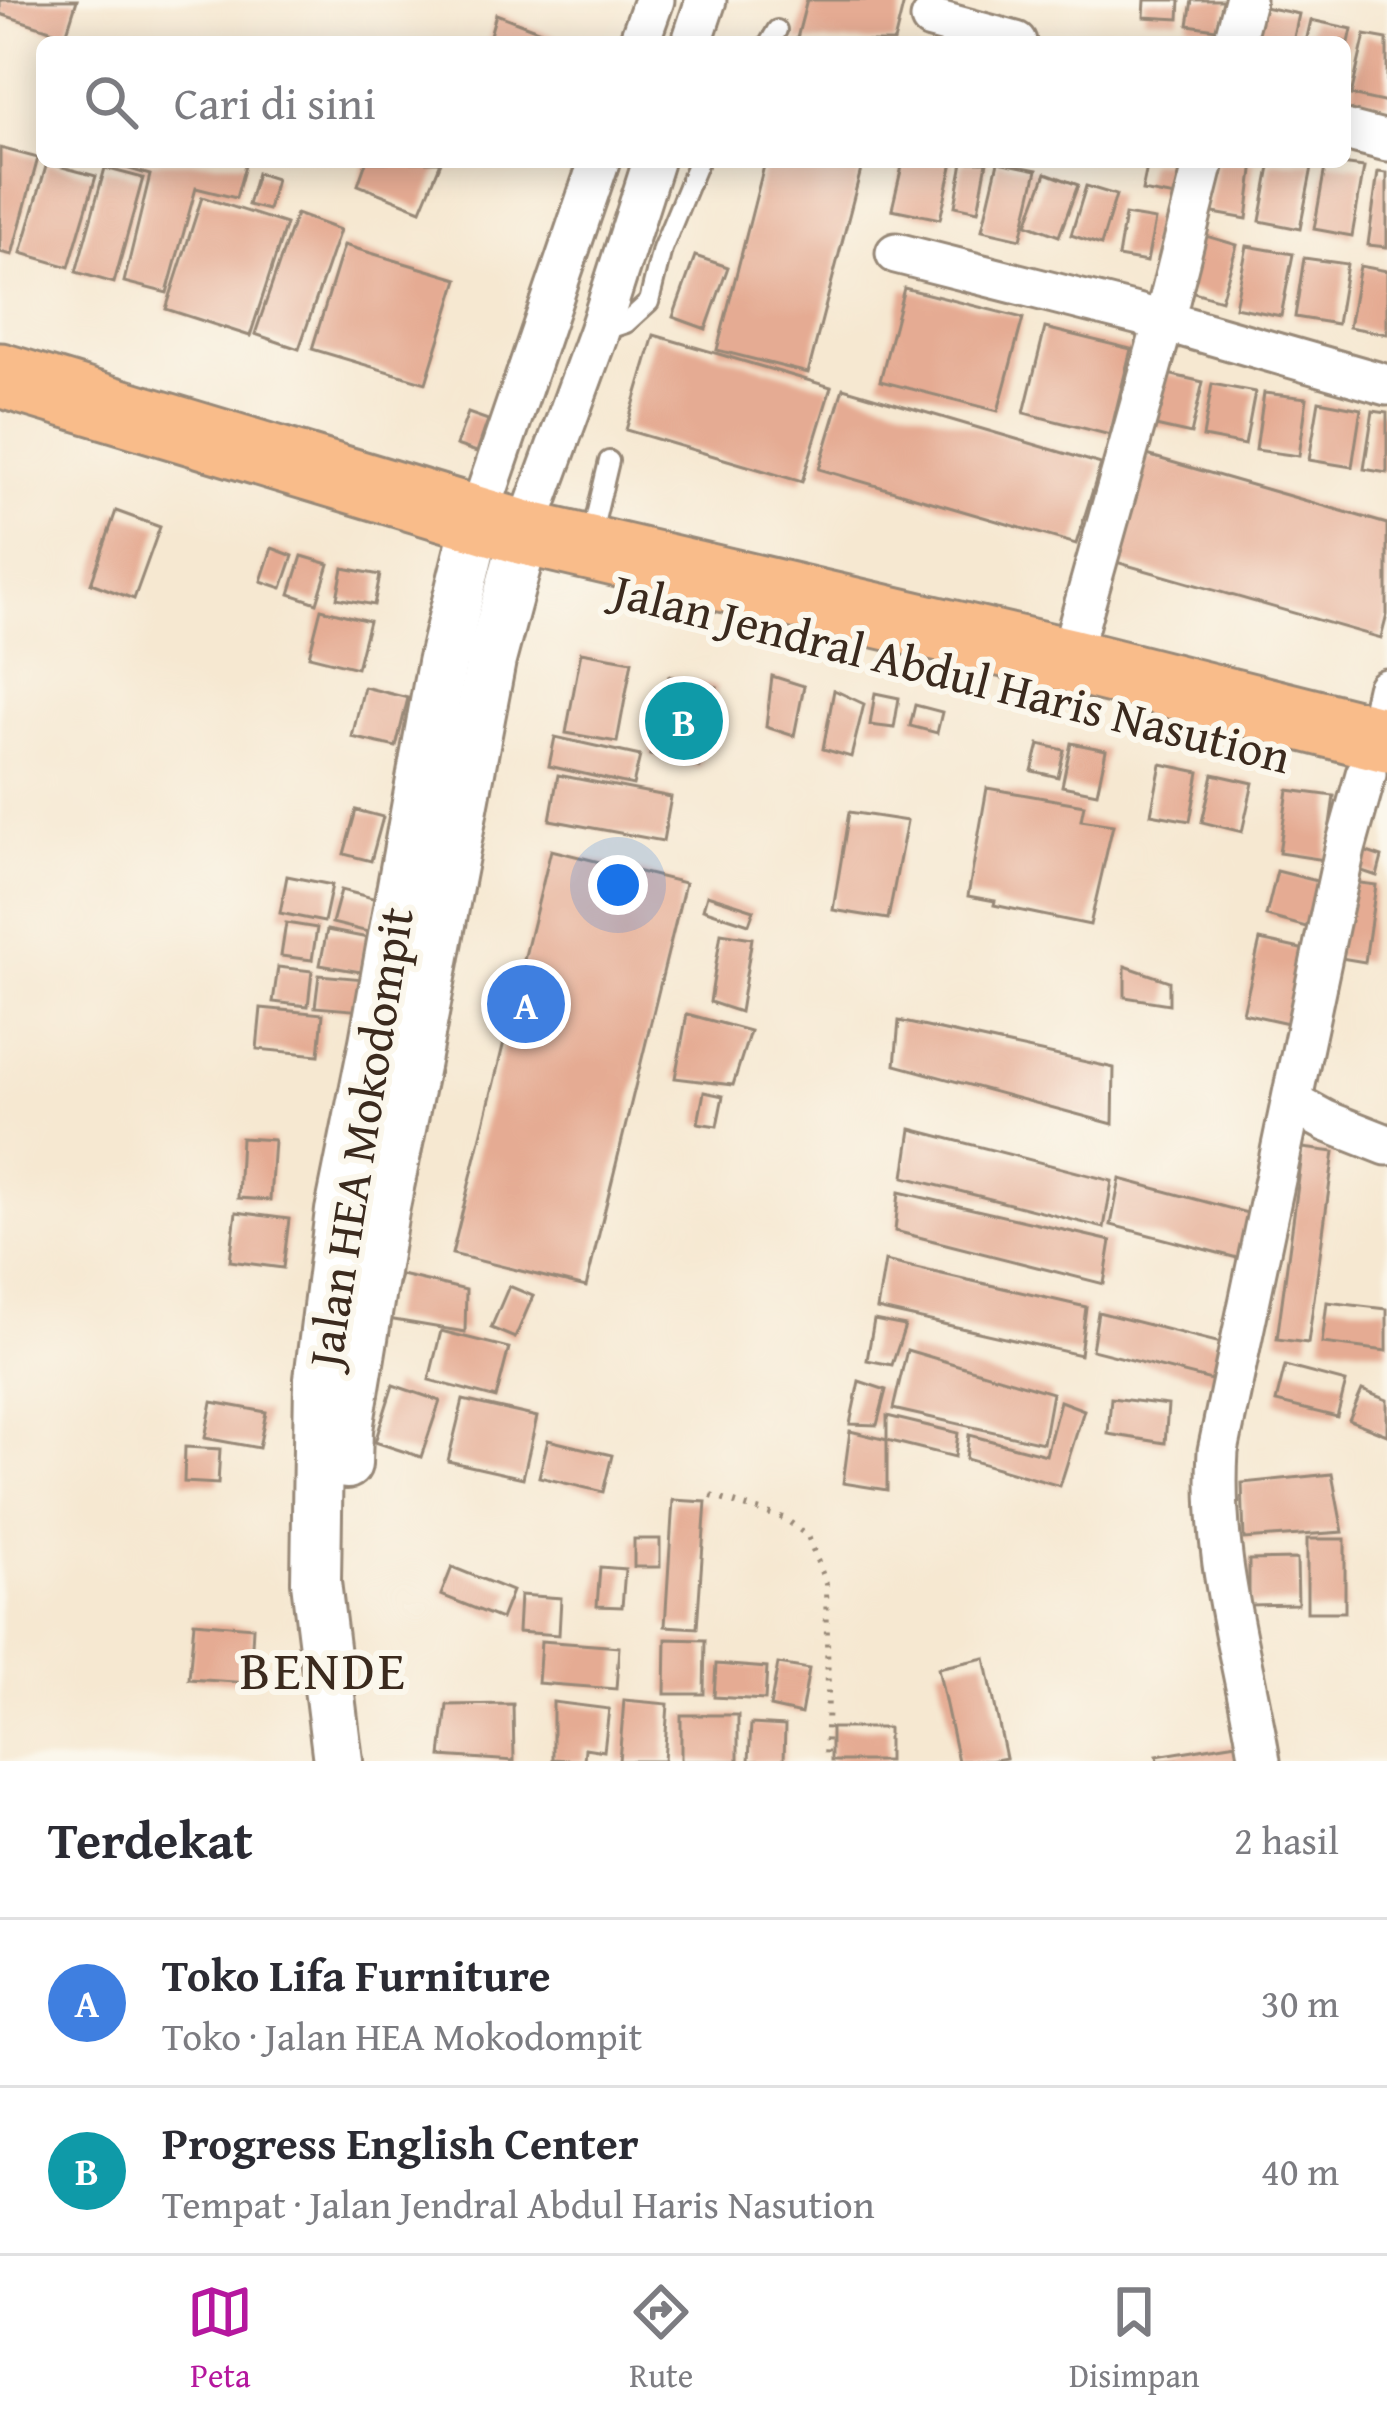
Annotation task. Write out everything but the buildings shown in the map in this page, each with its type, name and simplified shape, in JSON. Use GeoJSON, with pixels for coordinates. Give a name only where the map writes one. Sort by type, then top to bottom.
{"type":"FeatureCollection","features":[{"type":"Feature","properties":{"kind":"highway"},"geometry":{"type":"LineString","coordinates":[[0,375],[496,545]]}},
{"type":"Feature","properties":{"kind":"highway"},"geometry":{"type":"LineString","coordinates":[[0,418],[496,545]]}},
{"type":"Feature","properties":{"kind":"highway","name":"Jalan Jendral Abdul Haris Nasution"},"geometry":{"type":"LineString","coordinates":[[496,545],[589,548],[1069,660],[1304,739]]}},
{"type":"Feature","properties":{"kind":"highway","name":"Jalan Jendral Abdul Haris Nasution"},"geometry":{"type":"LineString","coordinates":[[496,545],[962,669],[1304,739],[1381,744]]}},
{"type":"Feature","properties":{"kind":"street"},"geometry":{"type":"LineString","coordinates":[[641,36],[654,0]]}},
{"type":"Feature","properties":{"kind":"street"},"geometry":{"type":"LineString","coordinates":[[694,36],[706,0]]}},
{"type":"Feature","properties":{"kind":"street"},"geometry":{"type":"LineString","coordinates":[[1236,36],[1245,0]]}},
{"type":"Feature","properties":{"kind":"street"},"geometry":{"type":"LineString","coordinates":[[932,19],[994,36]]}},
{"type":"Feature","properties":{"kind":"street"},"geometry":{"type":"LineString","coordinates":[[1351,132],[1387,141]]}},
{"type":"Feature","properties":{"kind":"street"},"geometry":{"type":"LineString","coordinates":[[496,545],[597,168]]}},
{"type":"Feature","properties":{"kind":"street"},"geometry":{"type":"LineString","coordinates":[[496,545],[599,332],[651,168]]}},
{"type":"Feature","properties":{"kind":"street"},"geometry":{"type":"LineString","coordinates":[[1069,660],[1202,168]]}},
{"type":"Feature","properties":{"kind":"street"},"geometry":{"type":"LineString","coordinates":[[896,253],[1164,321],[1387,385]]}},
{"type":"Feature","properties":{"kind":"street","name":"Jalan HEA Mokodompit"},"geometry":{"type":"LineString","coordinates":[[369,1761],[344,1540],[349,1299],[340,1210],[442,663],[496,545]]}},
{"type":"Feature","properties":{"kind":"street"},"geometry":{"type":"LineString","coordinates":[[1260,1761],[1217,1534],[1220,1437],[1330,915],[1381,744]]}},
{"type":"Feature","properties":{"kind":"street"},"geometry":{"type":"LineString","coordinates":[[1293,1103],[1387,1145]]}},
{"type":"Feature","properties":{"kind":"street","name":"Jalan HEA Mokodompit"},"geometry":{"type":"LineString","coordinates":[[338,1761],[316,1582],[319,1379],[349,1299]]}},
{"type":"Feature","properties":{"kind":"lane"},"geometry":{"type":"LineString","coordinates":[[599,332],[626,323],[649,302],[662,249],[696,168]]}},
{"type":"Feature","properties":{"kind":"lane"},"geometry":{"type":"LineString","coordinates":[[589,548],[609,461]]}},
{"type":"Feature","properties":{"kind":"path"},"geometry":{"type":"LineString","coordinates":[[711,1496],[784,1518],[808,1536],[826,1585],[826,1761]]}},
{"type":"Feature","properties":{"kind":"place","name":"Progress English Center"},"geometry":{"type":"Point","coordinates":[684,721]}},
{"type":"Feature","properties":{"kind":"place","name":"Toko Lifa Furniture"},"geometry":{"type":"Point","coordinates":[526,1004]}},
{"type":"Feature","properties":{"kind":"district","name":"BENDE"},"geometry":{"type":"Point","coordinates":[324,1670]}}]}
